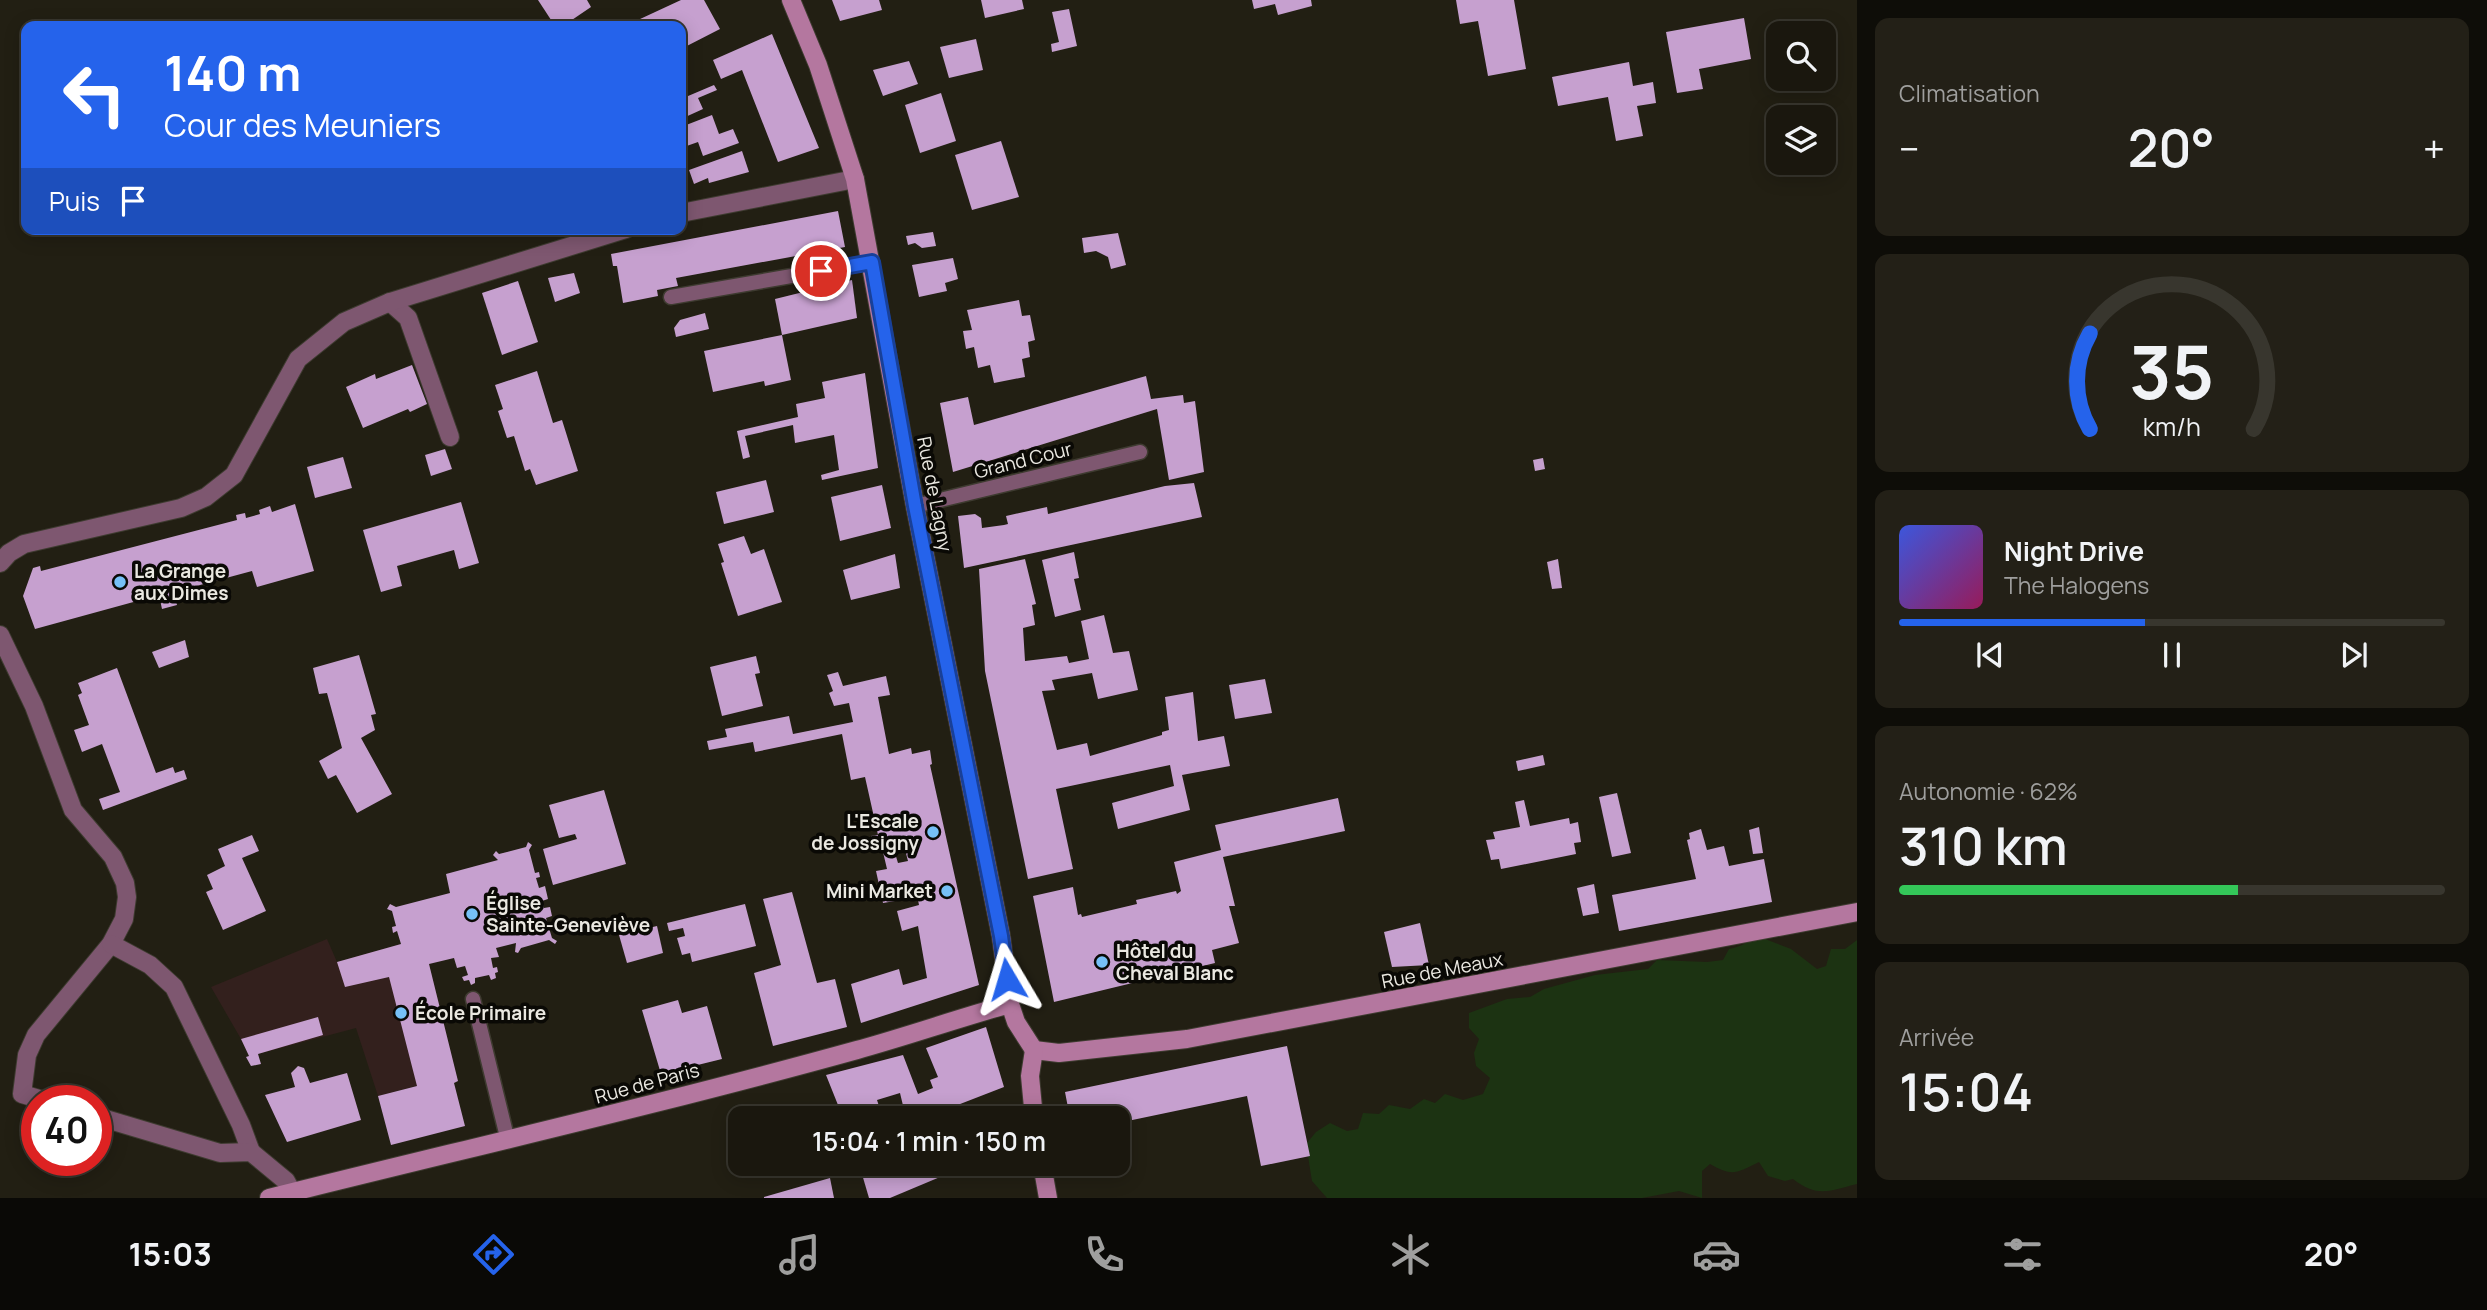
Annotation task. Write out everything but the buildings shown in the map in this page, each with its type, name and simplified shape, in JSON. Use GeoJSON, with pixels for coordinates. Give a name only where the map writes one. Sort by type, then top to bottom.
{"type":"FeatureCollection","features":[{"type":"Feature","properties":{"kind":"main road","name":"Rue de Lagny"},"geometry":{"type":"LineString","coordinates":[[791,0],[818,65],[855,179],[915,506],[1001,936],[1010,1004],[1016,1021],[1034,1050]]}},
{"type":"Feature","properties":{"kind":"main road","name":"Rue de Meaux"},"geometry":{"type":"LineString","coordinates":[[1034,1050],[1059,1053],[1187,1039],[1857,912]]}},
{"type":"Feature","properties":{"kind":"main road","name":"Rue de Paris"},"geometry":{"type":"LineString","coordinates":[[269,1198],[508,1141],[858,1050],[1010,1004]]}},
{"type":"Feature","properties":{"kind":"main road"},"geometry":{"type":"LineString","coordinates":[[1033,1106],[1030,1076],[1034,1050]]}},
{"type":"Feature","properties":{"kind":"main road"},"geometry":{"type":"LineString","coordinates":[[1044,1176],[1048,1198]]}},
{"type":"Feature","properties":{"kind":"street"},"geometry":{"type":"LineString","coordinates":[[686,212],[855,179]]}},
{"type":"Feature","properties":{"kind":"street"},"geometry":{"type":"LineString","coordinates":[[0,564],[9,553],[24,544],[181,508],[206,496],[234,475],[298,359],[344,322],[390,302],[607,235]]}},
{"type":"Feature","properties":{"kind":"street"},"geometry":{"type":"LineString","coordinates":[[390,302],[408,318],[450,437]]}},
{"type":"Feature","properties":{"kind":"street"},"geometry":{"type":"LineString","coordinates":[[0,635],[34,706],[73,810],[113,857],[125,883],[127,897],[124,919],[111,943],[36,1035],[27,1055],[23,1085]]}},
{"type":"Feature","properties":{"kind":"street"},"geometry":{"type":"LineString","coordinates":[[111,943],[150,965],[174,987],[241,1125],[251,1152],[286,1181],[292,1192]]}},
{"type":"Feature","properties":{"kind":"street"},"geometry":{"type":"LineString","coordinates":[[112,1121],[220,1153],[251,1152]]}},
{"type":"Feature","properties":{"kind":"lane"},"geometry":{"type":"LineString","coordinates":[[671,297],[872,262]]}},
{"type":"Feature","properties":{"kind":"lane","name":"Grand Cour"},"geometry":{"type":"LineString","coordinates":[[915,506],[1140,452]]}},
{"type":"Feature","properties":{"kind":"lane"},"geometry":{"type":"LineString","coordinates":[[473,999],[508,1141]]}},
{"type":"Feature","properties":{"kind":"shaded area"},"geometry":{"type":"Polygon","coordinates":[[[327,939],[337,962],[401,944],[408,970],[429,964],[458,1081],[416,1086],[378,1096],[356,1028],[258,1054],[241,1039],[211,987],[327,939]]]}},
{"type":"Feature","properties":{"kind":"green space"},"geometry":{"type":"Polygon","coordinates":[[[1760,937],[1791,949],[1817,969],[1826,966],[1831,949],[1845,949],[1857,940],[1857,1184],[1831,1191],[1817,1191],[1793,1179],[1785,1181],[1768,1176],[1759,1162],[1734,1172],[1724,1171],[1710,1164],[1702,1171],[1702,1198],[1679,1191],[1642,1198],[1327,1198],[1312,1181],[1306,1144],[1316,1132],[1330,1123],[1347,1131],[1358,1129],[1363,1113],[1379,1114],[1389,1105],[1410,1109],[1424,1099],[1435,1103],[1445,1094],[1463,1100],[1483,1094],[1490,1078],[1476,1066],[1474,1053],[1479,1039],[1469,1028],[1469,1013],[1507,999],[1530,997],[1544,989],[1595,975],[1648,969],[1657,960],[1723,960],[1729,949],[1760,937]]]}},
{"type":"Feature","properties":{"kind":"place","name":"La Grange aux Dimes"},"geometry":{"type":"Point","coordinates":[120,582]}},
{"type":"Feature","properties":{"kind":"place","name":"L'Escale de Jossigny"},"geometry":{"type":"Point","coordinates":[933,832]}},
{"type":"Feature","properties":{"kind":"place","name":"Mini Market"},"geometry":{"type":"Point","coordinates":[947,891]}},
{"type":"Feature","properties":{"kind":"place","name":"Église Sainte-Geneviève"},"geometry":{"type":"Point","coordinates":[472,914]}},
{"type":"Feature","properties":{"kind":"place","name":"Hôtel du Cheval Blanc"},"geometry":{"type":"Point","coordinates":[1102,962]}},
{"type":"Feature","properties":{"kind":"place","name":"École Primaire"},"geometry":{"type":"Point","coordinates":[401,1013]}},
{"type":"Feature","properties":{"kind":"route"},"geometry":{"type":"LineString","coordinates":[[821,271],[872,262],[915,506],[1001,936],[1007,979]]}}]}
